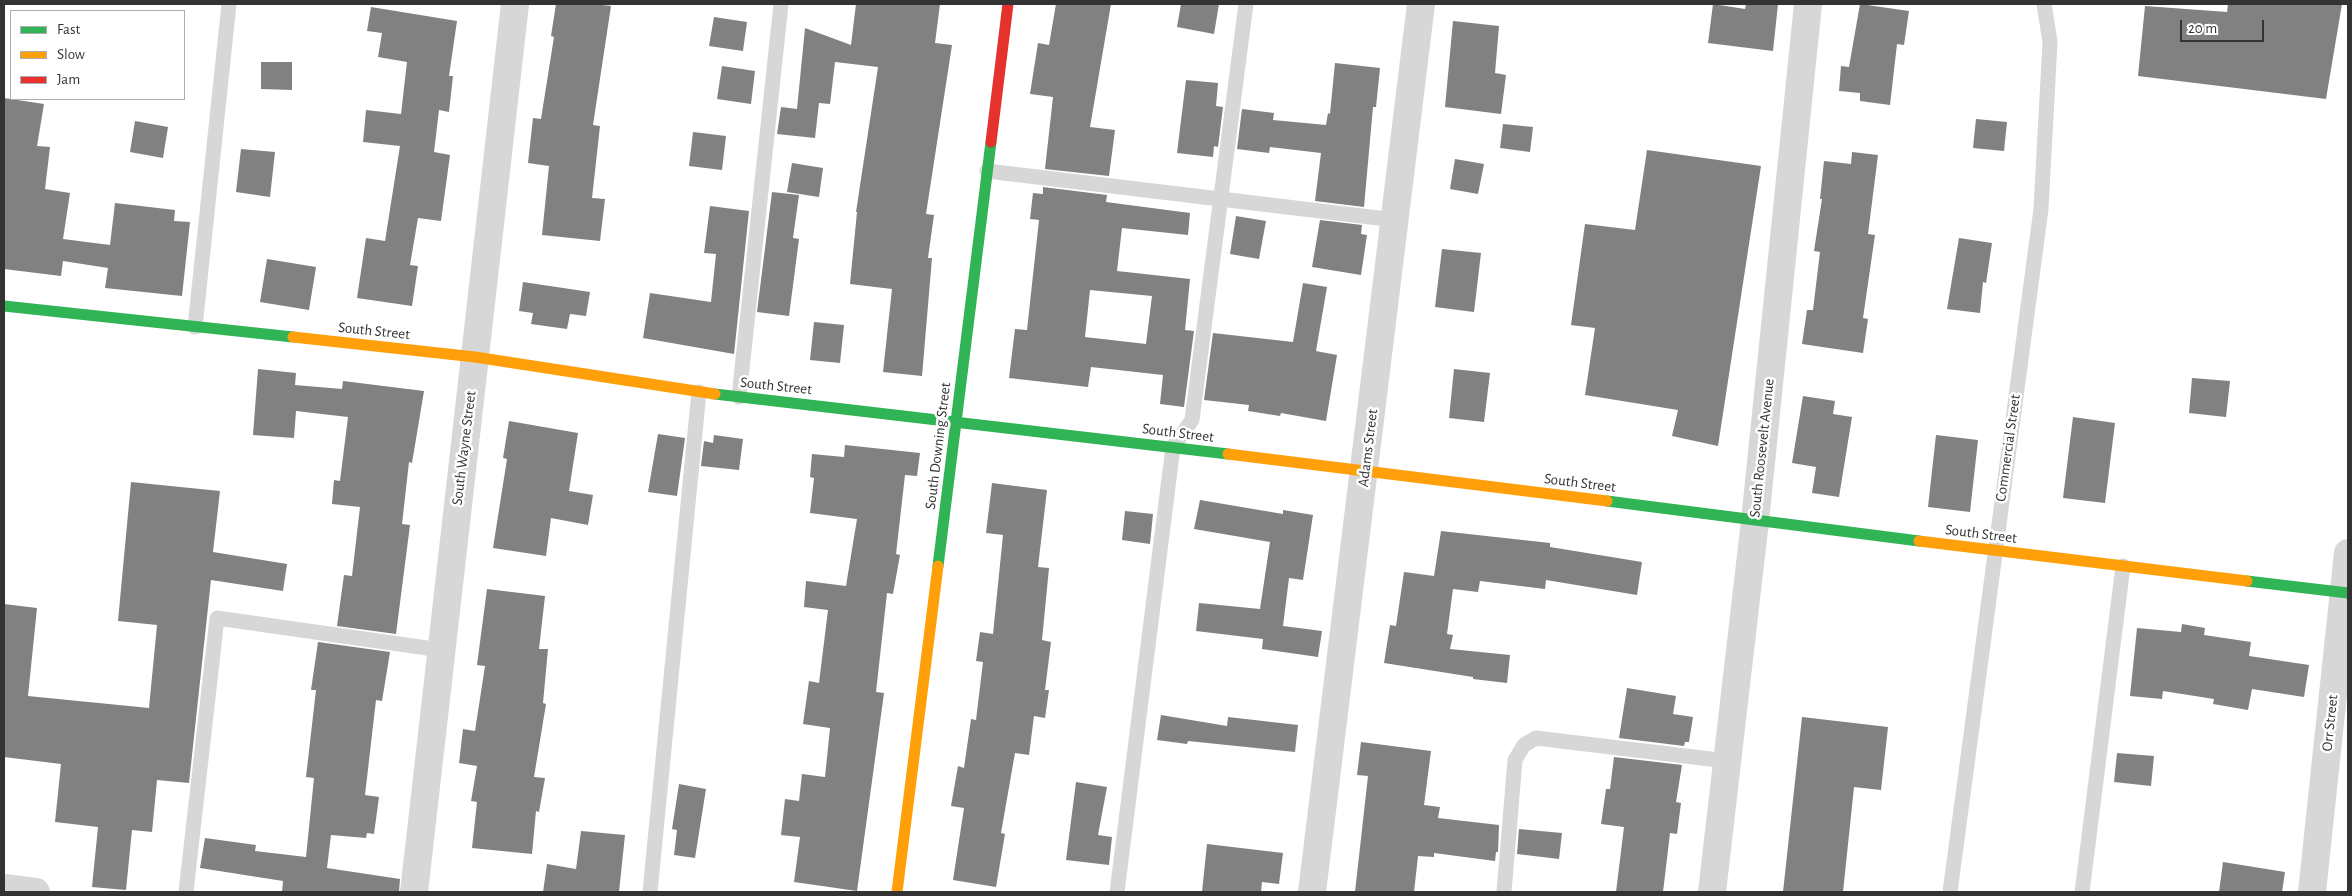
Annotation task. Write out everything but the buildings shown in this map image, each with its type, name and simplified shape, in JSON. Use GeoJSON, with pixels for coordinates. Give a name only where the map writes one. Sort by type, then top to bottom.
{"type":"FeatureCollection","features":[{"type":"Feature","properties":{"kind":"street","name":"South Wayne Street"},"geometry":{"type":"LineString","coordinates":[[414,892],[514,4]]}},
{"type":"Feature","properties":{"kind":"street","name":"South Downing Street"},"geometry":{"type":"LineString","coordinates":[[897,892],[1008,4]]}},
{"type":"Feature","properties":{"kind":"street","name":"Adams Street"},"geometry":{"type":"LineString","coordinates":[[1312,892],[1421,4]]}},
{"type":"Feature","properties":{"kind":"street","name":"South Roosevelt Avenue"},"geometry":{"type":"LineString","coordinates":[[1712,892],[1755,521],[1808,4]]}},
{"type":"Feature","properties":{"kind":"street","name":"South Street"},"geometry":{"type":"LineString","coordinates":[[4,306],[475,357],[699,392],[1365,470],[1755,521],[2346,593]]}},
{"type":"Feature","properties":{"kind":"street","name":"Orr Street"},"geometry":{"type":"LineString","coordinates":[[2312,892],[2346,593],[2348,553]]}},
{"type":"Feature","properties":{"kind":"street"},"geometry":{"type":"LineString","coordinates":[[4,888],[36,892]]}},
{"type":"Feature","properties":{"kind":"lane"},"geometry":{"type":"LineString","coordinates":[[194,327],[229,4]]}},
{"type":"Feature","properties":{"kind":"lane"},"geometry":{"type":"LineString","coordinates":[[739,397],[781,4]]}},
{"type":"Feature","properties":{"kind":"lane"},"geometry":{"type":"LineString","coordinates":[[1117,892],[1173,447],[1192,420],[1246,4]]}},
{"type":"Feature","properties":{"kind":"lane","name":"Commercial Street"},"geometry":{"type":"LineString","coordinates":[[1950,892],[2041,209],[2050,42],[2044,4]]}},
{"type":"Feature","properties":{"kind":"lane"},"geometry":{"type":"LineString","coordinates":[[987,171],[1395,220]]}},
{"type":"Feature","properties":{"kind":"lane"},"geometry":{"type":"LineString","coordinates":[[650,892],[699,392]]}},
{"type":"Feature","properties":{"kind":"lane"},"geometry":{"type":"LineString","coordinates":[[2082,892],[2123,566]]}},
{"type":"Feature","properties":{"kind":"lane"},"geometry":{"type":"LineString","coordinates":[[186,892],[217,618],[441,650]]}},
{"type":"Feature","properties":{"kind":"lane"},"geometry":{"type":"LineString","coordinates":[[1504,892],[1515,760],[1524,745],[1536,738],[1728,761]]}},
{"type":"Feature","properties":{"kind":"traffic: fast"},"geometry":{"type":"LineString","coordinates":[[938,566],[991,142]]}},
{"type":"Feature","properties":{"kind":"traffic: fast"},"geometry":{"type":"LineString","coordinates":[[4,306],[293,337]]}},
{"type":"Feature","properties":{"kind":"traffic: fast"},"geometry":{"type":"LineString","coordinates":[[715,394],[1228,454]]}},
{"type":"Feature","properties":{"kind":"traffic: fast"},"geometry":{"type":"LineString","coordinates":[[1607,501],[1919,541]]}},
{"type":"Feature","properties":{"kind":"traffic: fast"},"geometry":{"type":"LineString","coordinates":[[2247,581],[2348,593]]}},
{"type":"Feature","properties":{"kind":"traffic: slow"},"geometry":{"type":"LineString","coordinates":[[293,337],[475,357],[715,394]]}},
{"type":"Feature","properties":{"kind":"traffic: slow"},"geometry":{"type":"LineString","coordinates":[[1228,454],[1607,501]]}},
{"type":"Feature","properties":{"kind":"traffic: slow"},"geometry":{"type":"LineString","coordinates":[[1919,541],[2247,581]]}},
{"type":"Feature","properties":{"kind":"traffic: slow"},"geometry":{"type":"LineString","coordinates":[[897,892],[938,566]]}},
{"type":"Feature","properties":{"kind":"traffic: jam"},"geometry":{"type":"LineString","coordinates":[[991,142],[1008,4]]}}]}
